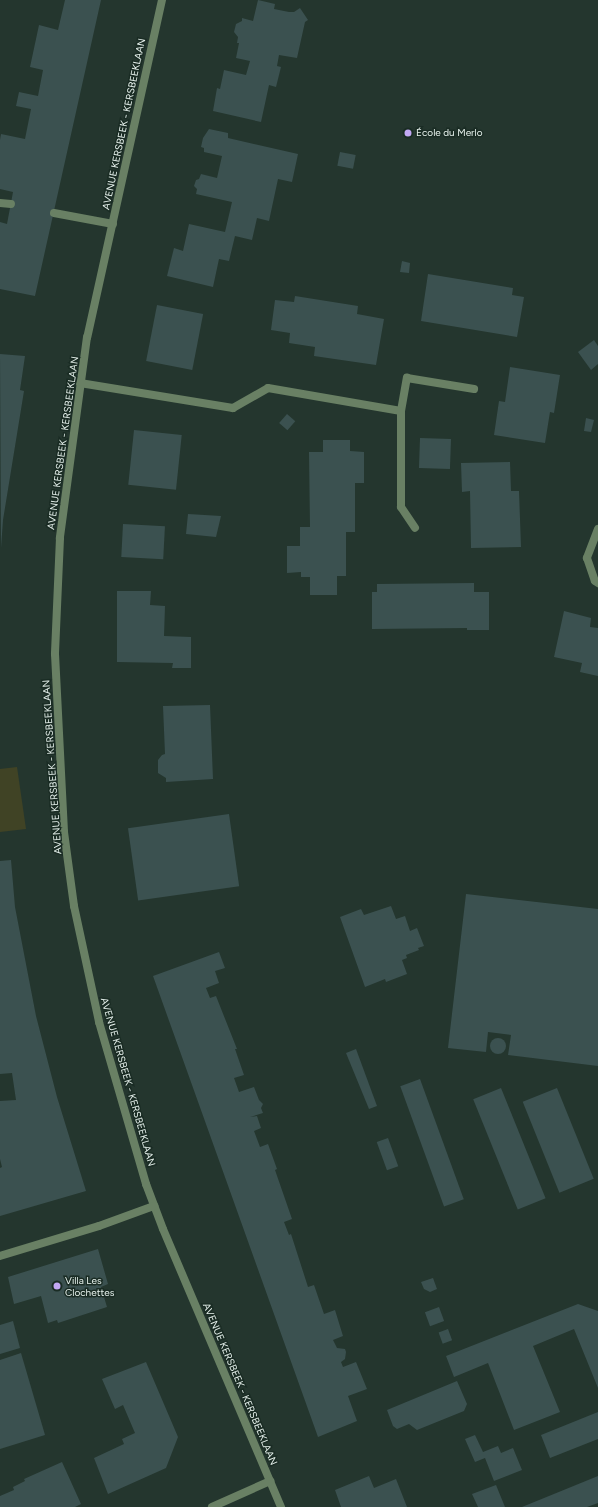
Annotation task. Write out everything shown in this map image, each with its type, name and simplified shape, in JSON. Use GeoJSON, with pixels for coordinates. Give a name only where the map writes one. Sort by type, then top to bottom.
{"type":"FeatureCollection","features":[{"type":"Feature","properties":{"kind":"street","name":"AVENUE KERSBEEK - KERSBEEKLAAN"},"geometry":{"type":"LineString","coordinates":[[162,0],[87,337],[60,538],[55,654],[64,832],[74,906],[99,1022],[122,1105],[154,1206],[280,1507]]}},
{"type":"Feature","properties":{"kind":"street"},"geometry":{"type":"LineString","coordinates":[[0,203],[11,204]]}},
{"type":"Feature","properties":{"kind":"street"},"geometry":{"type":"LineString","coordinates":[[54,213],[113,224]]}},
{"type":"Feature","properties":{"kind":"street"},"geometry":{"type":"LineString","coordinates":[[415,528],[401,507],[401,410],[407,378],[474,389]]}},
{"type":"Feature","properties":{"kind":"street"},"geometry":{"type":"LineString","coordinates":[[80,384],[233,408],[268,388],[401,410]]}},
{"type":"Feature","properties":{"kind":"street"},"geometry":{"type":"LineString","coordinates":[[598,529],[587,558],[595,581],[598,583]]}},
{"type":"Feature","properties":{"kind":"street"},"geometry":{"type":"LineString","coordinates":[[0,1256],[99,1226],[154,1206]]}},
{"type":"Feature","properties":{"kind":"street"},"geometry":{"type":"LineString","coordinates":[[212,1507],[270,1481]]}},
{"type":"Feature","properties":{"kind":"green space"},"geometry":{"type":"Polygon","coordinates":[[[17,767],[26,829],[0,832],[0,769],[17,767]]]}},
{"type":"Feature","properties":{"kind":"building"},"geometry":{"type":"Polygon","coordinates":[[[65,0],[101,0],[35,296],[0,289],[0,222],[7,224],[13,192],[0,189],[0,140],[1,134],[25,139],[31,109],[16,106],[19,92],[38,96],[43,70],[30,67],[39,25],[58,30],[65,0]]]}},
{"type":"Feature","properties":{"kind":"building"},"geometry":{"type":"Polygon","coordinates":[[[258,0],[275,4],[274,9],[289,12],[294,12],[300,8],[308,20],[305,22],[297,58],[279,55],[277,66],[281,67],[276,87],[269,85],[261,122],[213,111],[217,88],[220,89],[224,70],[246,75],[250,61],[236,58],[239,43],[237,43],[238,37],[234,32],[236,24],[242,21],[242,18],[253,21],[258,0]]]}},
{"type":"Feature","properties":{"kind":"building"},"geometry":{"type":"Polygon","coordinates":[[[209,129],[228,133],[228,138],[298,154],[292,182],[278,179],[269,221],[257,218],[252,240],[235,236],[229,261],[219,259],[213,287],[167,276],[174,248],[183,251],[189,224],[225,232],[232,202],[196,194],[197,189],[194,186],[196,180],[199,179],[201,174],[217,178],[222,156],[204,152],[204,148],[201,147],[203,138],[209,129]]]}},
{"type":"Feature","properties":{"kind":"building"},"geometry":{"type":"Polygon","coordinates":[[[340,152],[356,155],[353,169],[337,166],[340,152]]]}},
{"type":"Feature","properties":{"kind":"building"},"geometry":{"type":"Polygon","coordinates":[[[402,261],[410,263],[409,273],[400,272],[402,261]]]}},
{"type":"Feature","properties":{"kind":"building"},"geometry":{"type":"Polygon","coordinates":[[[428,274],[513,288],[512,295],[524,297],[517,337],[421,321],[428,274]]]}},
{"type":"Feature","properties":{"kind":"building"},"geometry":{"type":"Polygon","coordinates":[[[295,296],[358,306],[357,314],[384,319],[376,365],[314,356],[315,347],[289,343],[290,333],[271,330],[275,300],[294,302],[295,296]]]}},
{"type":"Feature","properties":{"kind":"building"},"geometry":{"type":"Polygon","coordinates":[[[157,305],[203,314],[192,370],[146,361],[157,305]]]}},
{"type":"Feature","properties":{"kind":"building"},"geometry":{"type":"Polygon","coordinates":[[[594,340],[598,346],[598,364],[591,370],[578,352],[594,340]]]}},
{"type":"Feature","properties":{"kind":"building"},"geometry":{"type":"Polygon","coordinates":[[[0,354],[25,356],[20,390],[24,391],[3,520],[1,548],[0,354]]]}},
{"type":"Feature","properties":{"kind":"building"},"geometry":{"type":"Polygon","coordinates":[[[510,367],[560,375],[554,413],[550,412],[545,443],[494,435],[499,401],[505,402],[510,367]]]}},
{"type":"Feature","properties":{"kind":"building"},"geometry":{"type":"Polygon","coordinates":[[[287,414],[295,421],[287,430],[279,423],[287,414]]]}},
{"type":"Feature","properties":{"kind":"building"},"geometry":{"type":"Polygon","coordinates":[[[586,418],[594,420],[591,432],[584,431],[586,418]]]}},
{"type":"Feature","properties":{"kind":"building"},"geometry":{"type":"Polygon","coordinates":[[[134,430],[182,435],[176,490],[128,485],[134,430]]]}},
{"type":"Feature","properties":{"kind":"building"},"geometry":{"type":"Polygon","coordinates":[[[420,438],[451,439],[450,469],[419,468],[420,438]]]}},
{"type":"Feature","properties":{"kind":"building"},"geometry":{"type":"Polygon","coordinates":[[[323,440],[350,440],[350,451],[364,452],[364,483],[355,483],[355,532],[346,532],[346,576],[337,576],[337,595],[310,595],[310,577],[301,577],[301,572],[287,573],[287,546],[300,546],[300,527],[310,527],[309,452],[323,452],[323,440]]]}},
{"type":"Feature","properties":{"kind":"building"},"geometry":{"type":"Polygon","coordinates":[[[510,462],[511,491],[519,491],[521,547],[471,548],[470,491],[462,492],[461,463],[510,462]]]}},
{"type":"Feature","properties":{"kind":"building"},"geometry":{"type":"Polygon","coordinates":[[[188,514],[221,516],[216,537],[186,534],[188,514]]]}},
{"type":"Feature","properties":{"kind":"building"},"geometry":{"type":"Polygon","coordinates":[[[123,524],[165,526],[163,559],[121,557],[123,524]]]}},
{"type":"Feature","properties":{"kind":"building"},"geometry":{"type":"Polygon","coordinates":[[[474,583],[474,592],[489,592],[489,630],[467,630],[467,628],[372,629],[372,592],[377,592],[377,584],[474,583]]]}},
{"type":"Feature","properties":{"kind":"building"},"geometry":{"type":"Polygon","coordinates":[[[117,591],[151,591],[150,605],[165,606],[164,636],[191,637],[191,668],[172,668],[173,663],[117,662],[117,591]]]}},
{"type":"Feature","properties":{"kind":"building"},"geometry":{"type":"Polygon","coordinates":[[[564,611],[591,618],[590,627],[598,628],[598,676],[580,672],[582,663],[554,657],[564,611]]]}},
{"type":"Feature","properties":{"kind":"building"},"geometry":{"type":"Polygon","coordinates":[[[210,705],[213,779],[166,782],[166,778],[158,773],[158,760],[165,754],[163,706],[210,705]]]}},
{"type":"Feature","properties":{"kind":"building"},"geometry":{"type":"Polygon","coordinates":[[[229,814],[239,886],[138,900],[128,828],[229,814]]]}},
{"type":"Feature","properties":{"kind":"building"},"geometry":{"type":"Polygon","coordinates":[[[11,860],[15,907],[36,1016],[57,1097],[86,1191],[0,1216],[0,1168],[2,1167],[0,1159],[0,1101],[16,1100],[12,1073],[0,1074],[0,861],[11,860]]]}},
{"type":"Feature","properties":{"kind":"building"},"geometry":{"type":"Polygon","coordinates":[[[466,894],[598,909],[598,1066],[508,1055],[511,1035],[488,1032],[486,1052],[448,1048],[466,894]]]}},
{"type":"Feature","properties":{"kind":"building"},"geometry":{"type":"Polygon","coordinates":[[[391,906],[396,919],[405,916],[410,931],[417,928],[424,946],[418,948],[419,950],[406,955],[407,958],[402,960],[407,974],[386,982],[385,979],[365,987],[340,917],[361,909],[364,915],[391,906]]]}},
{"type":"Feature","properties":{"kind":"building"},"geometry":{"type":"Polygon","coordinates":[[[219,952],[225,968],[215,971],[219,983],[206,988],[210,998],[216,996],[237,1049],[235,1049],[244,1075],[234,1078],[239,1092],[254,1087],[259,1100],[263,1104],[261,1108],[263,1113],[250,1117],[257,1116],[261,1128],[254,1131],[260,1147],[268,1144],[277,1169],[275,1170],[292,1219],[284,1222],[289,1235],[291,1234],[308,1287],[314,1285],[324,1314],[335,1310],[343,1336],[333,1340],[337,1348],[345,1349],[345,1359],[341,1362],[343,1367],[356,1362],[367,1389],[348,1396],[357,1421],[318,1437],[153,976],[219,952]]]}},
{"type":"Feature","properties":{"kind":"building"},"geometry":{"type":"Polygon","coordinates":[[[498,1038],[504,1040],[506,1046],[504,1052],[498,1054],[492,1052],[490,1046],[492,1040],[498,1038]]]}},
{"type":"Feature","properties":{"kind":"building"},"geometry":{"type":"Polygon","coordinates":[[[356,1049],[377,1106],[369,1109],[346,1053],[356,1049]]]}},
{"type":"Feature","properties":{"kind":"building"},"geometry":{"type":"Polygon","coordinates":[[[420,1079],[464,1199],[444,1206],[400,1086],[420,1079]]]}},
{"type":"Feature","properties":{"kind":"building"},"geometry":{"type":"Polygon","coordinates":[[[501,1088],[546,1198],[518,1210],[473,1099],[501,1088]]]}},
{"type":"Feature","properties":{"kind":"building"},"geometry":{"type":"Polygon","coordinates":[[[557,1088],[594,1179],[559,1193],[523,1102],[557,1088]]]}},
{"type":"Feature","properties":{"kind":"building"},"geometry":{"type":"Polygon","coordinates":[[[388,1138],[398,1166],[387,1170],[377,1142],[388,1138]]]}},
{"type":"Feature","properties":{"kind":"building","name":"Villa Les Clochettes"},"geometry":{"type":"Polygon","coordinates":[[[98,1249],[108,1284],[101,1287],[107,1307],[58,1323],[57,1320],[48,1323],[41,1296],[14,1304],[8,1277],[98,1249]]]}},
{"type":"Feature","properties":{"kind":"building"},"geometry":{"type":"Polygon","coordinates":[[[433,1278],[437,1289],[430,1292],[424,1289],[421,1282],[433,1278]]]}},
{"type":"Feature","properties":{"kind":"building"},"geometry":{"type":"Polygon","coordinates":[[[578,1304],[598,1311],[598,1388],[574,1329],[533,1346],[560,1412],[514,1430],[488,1363],[454,1377],[446,1356],[578,1304]]]}},
{"type":"Feature","properties":{"kind":"building"},"geometry":{"type":"Polygon","coordinates":[[[439,1307],[444,1321],[430,1326],[425,1312],[439,1307]]]}},
{"type":"Feature","properties":{"kind":"building"},"geometry":{"type":"Polygon","coordinates":[[[13,1321],[20,1348],[0,1354],[0,1325],[13,1321]]]}},
{"type":"Feature","properties":{"kind":"building"},"geometry":{"type":"Polygon","coordinates":[[[448,1329],[452,1340],[443,1344],[439,1332],[448,1329]]]}},
{"type":"Feature","properties":{"kind":"building"},"geometry":{"type":"Polygon","coordinates":[[[21,1353],[45,1435],[0,1449],[0,1360],[21,1353]]]}},
{"type":"Feature","properties":{"kind":"building"},"geometry":{"type":"Polygon","coordinates":[[[146,1362],[178,1437],[166,1468],[108,1494],[94,1458],[124,1444],[122,1439],[135,1433],[123,1405],[115,1409],[102,1379],[146,1362]]]}},
{"type":"Feature","properties":{"kind":"building"},"geometry":{"type":"Polygon","coordinates":[[[457,1381],[467,1404],[464,1411],[417,1430],[409,1424],[397,1429],[393,1426],[387,1410],[457,1381]]]}},
{"type":"Feature","properties":{"kind":"building"},"geometry":{"type":"Polygon","coordinates":[[[598,1412],[598,1439],[550,1458],[541,1435],[598,1412]]]}},
{"type":"Feature","properties":{"kind":"building"},"geometry":{"type":"Polygon","coordinates":[[[475,1435],[483,1452],[498,1446],[501,1453],[513,1448],[522,1470],[494,1481],[485,1458],[475,1462],[465,1439],[475,1435]]]}},
{"type":"Feature","properties":{"kind":"building"},"geometry":{"type":"Polygon","coordinates":[[[62,1462],[81,1504],[75,1507],[0,1507],[0,1496],[14,1490],[13,1487],[25,1481],[24,1479],[62,1462]]]}},
{"type":"Feature","properties":{"kind":"building"},"geometry":{"type":"Polygon","coordinates":[[[369,1476],[374,1488],[396,1479],[407,1507],[341,1507],[335,1490],[369,1476]]]}},
{"type":"Feature","properties":{"kind":"building"},"geometry":{"type":"Polygon","coordinates":[[[598,1476],[598,1503],[587,1507],[522,1507],[598,1476]]]}},
{"type":"Feature","properties":{"kind":"building"},"geometry":{"type":"Polygon","coordinates":[[[496,1485],[505,1507],[478,1507],[472,1494],[496,1485]]]}},
{"type":"Feature","properties":{"kind":"place","name":"École du Merlo"},"geometry":{"type":"Point","coordinates":[408,133]}},
{"type":"Feature","properties":{"kind":"place","name":"Villa Les Clochettes"},"geometry":{"type":"Point","coordinates":[57,1286]}}]}
